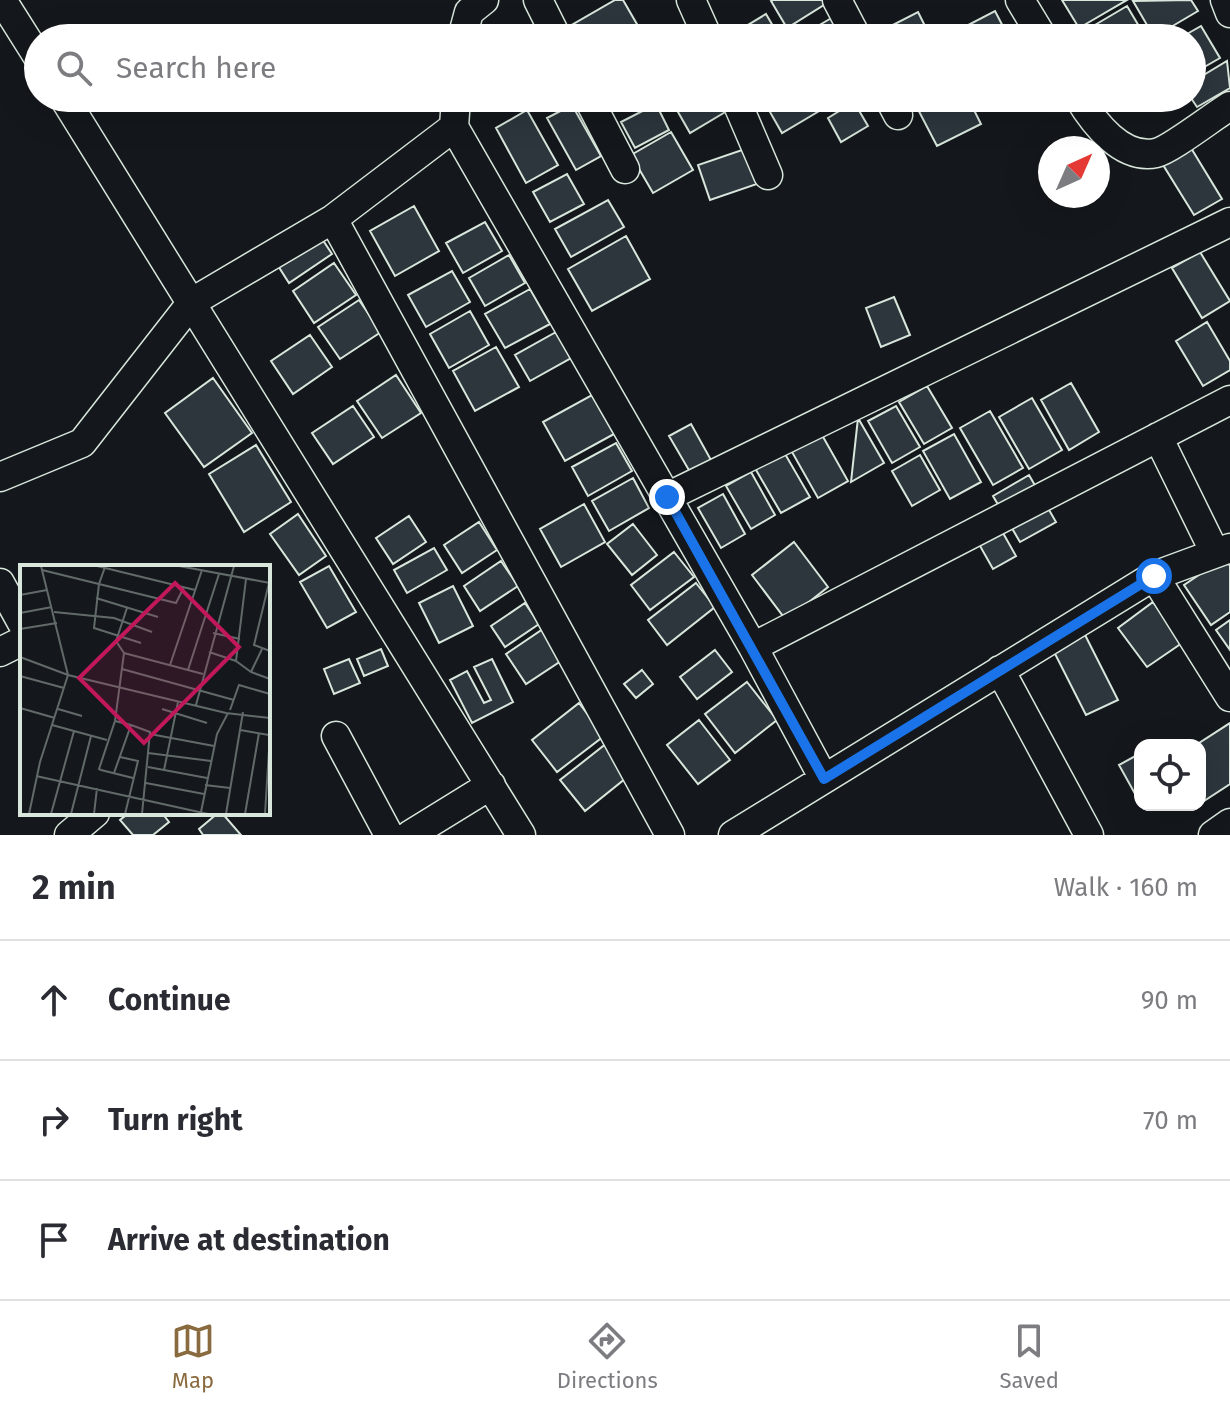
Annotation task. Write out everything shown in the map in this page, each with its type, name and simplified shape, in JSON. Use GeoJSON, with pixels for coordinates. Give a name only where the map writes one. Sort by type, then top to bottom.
{"type":"FeatureCollection","features":[{"type":"Feature","properties":{"kind":"street"},"geometry":{"type":"LineString","coordinates":[[2,0],[24,35]]}},
{"type":"Feature","properties":{"kind":"street"},"geometry":{"type":"LineString","coordinates":[[466,24],[469,12],[484,0]]}},
{"type":"Feature","properties":{"kind":"street"},"geometry":{"type":"LineString","coordinates":[[538,0],[550,24]]}},
{"type":"Feature","properties":{"kind":"street"},"geometry":{"type":"LineString","coordinates":[[691,0],[702,24]]}},
{"type":"Feature","properties":{"kind":"street"},"geometry":{"type":"LineString","coordinates":[[837,0],[850,24]]}},
{"type":"Feature","properties":{"kind":"street"},"geometry":{"type":"LineString","coordinates":[[1020,0],[1035,24]]}},
{"type":"Feature","properties":{"kind":"street"},"geometry":{"type":"LineString","coordinates":[[1225,0],[1230,13]]}},
{"type":"Feature","properties":{"kind":"street"},"geometry":{"type":"LineString","coordinates":[[1090,112],[1108,135],[1130,150],[1157,153],[1230,106]]}},
{"type":"Feature","properties":{"kind":"street"},"geometry":{"type":"LineString","coordinates":[[73,112],[521,835]]}},
{"type":"Feature","properties":{"kind":"street"},"geometry":{"type":"LineString","coordinates":[[455,112],[454,127],[753,647],[824,779]]}},
{"type":"Feature","properties":{"kind":"street"},"geometry":{"type":"LineString","coordinates":[[595,112],[625,169]]}},
{"type":"Feature","properties":{"kind":"street"},"geometry":{"type":"LineString","coordinates":[[741,112],[768,175]]}},
{"type":"Feature","properties":{"kind":"street"},"geometry":{"type":"LineString","coordinates":[[0,477],[82,443],[192,302],[333,219],[454,127]]}},
{"type":"Feature","properties":{"kind":"street"},"geometry":{"type":"LineString","coordinates":[[333,219],[670,835]]}},
{"type":"Feature","properties":{"kind":"street"},"geometry":{"type":"LineString","coordinates":[[667,497],[1230,222]]}},
{"type":"Feature","properties":{"kind":"street"},"geometry":{"type":"LineString","coordinates":[[753,647],[1230,400]]}},
{"type":"Feature","properties":{"kind":"street"},"geometry":{"type":"LineString","coordinates":[[733,835],[1154,576],[1222,550],[1158,437]]}},
{"type":"Feature","properties":{"kind":"street"},"geometry":{"type":"LineString","coordinates":[[1154,576],[1230,697]]}},
{"type":"Feature","properties":{"kind":"street"},"geometry":{"type":"LineString","coordinates":[[0,583],[20,619]]}},
{"type":"Feature","properties":{"kind":"street"},"geometry":{"type":"LineString","coordinates":[[0,652],[20,642]]}},
{"type":"Feature","properties":{"kind":"street"},"geometry":{"type":"LineString","coordinates":[[1000,670],[1089,835]]}},
{"type":"Feature","properties":{"kind":"street"},"geometry":{"type":"LineString","coordinates":[[336,736],[389,835]]}},
{"type":"Feature","properties":{"kind":"street"},"geometry":{"type":"LineString","coordinates":[[410,835],[491,785]]}},
{"type":"Feature","properties":{"kind":"street"},"geometry":{"type":"LineString","coordinates":[[69,835],[92,815]]}},
{"type":"Feature","properties":{"kind":"street"},"geometry":{"type":"LineString","coordinates":[[95,815],[108,835]]}},
{"type":"Feature","properties":{"kind":"street"},"geometry":{"type":"LineString","coordinates":[[1213,835],[1230,823]]}},
{"type":"Feature","properties":{"kind":"building"},"geometry":{"type":"Polygon","coordinates":[[[615,0],[623,0],[637,24],[573,24],[615,0]]]}},
{"type":"Feature","properties":{"kind":"building"},"geometry":{"type":"Polygon","coordinates":[[[773,0],[832,0],[793,24],[785,24],[773,0]]]}},
{"type":"Feature","properties":{"kind":"building"},"geometry":{"type":"Polygon","coordinates":[[[1062,0],[1127,0],[1086,24],[1077,24],[1062,0]]]}},
{"type":"Feature","properties":{"kind":"building"},"geometry":{"type":"Polygon","coordinates":[[[1191,0],[1198,11],[1176,24],[1146,24],[1133,1],[1191,0]]]}},
{"type":"Feature","properties":{"kind":"building"},"geometry":{"type":"Polygon","coordinates":[[[1127,6],[1138,24],[1097,24],[1127,6]]]}},
{"type":"Feature","properties":{"kind":"building"},"geometry":{"type":"Polygon","coordinates":[[[995,11],[1002,24],[970,24],[995,11]]]}},
{"type":"Feature","properties":{"kind":"building"},"geometry":{"type":"Polygon","coordinates":[[[918,12],[924,24],[895,24],[918,12]]]}},
{"type":"Feature","properties":{"kind":"building"},"geometry":{"type":"Polygon","coordinates":[[[766,14],[772,24],[750,24],[766,14]]]}},
{"type":"Feature","properties":{"kind":"building"},"geometry":{"type":"Polygon","coordinates":[[[835,16],[840,24],[821,24],[835,16]]]}},
{"type":"Feature","properties":{"kind":"building"},"geometry":{"type":"Polygon","coordinates":[[[1206,34],[1220,58],[1206,66],[1206,34]]]}},
{"type":"Feature","properties":{"kind":"building"},"geometry":{"type":"Polygon","coordinates":[[[1227,61],[1230,88],[1206,102],[1206,74],[1227,61]]]}},
{"type":"Feature","properties":{"kind":"building"},"geometry":{"type":"Polygon","coordinates":[[[528,112],[558,165],[526,183],[496,128],[528,112]]]}},
{"type":"Feature","properties":{"kind":"building"},"geometry":{"type":"Polygon","coordinates":[[[559,112],[576,112],[601,156],[576,170],[547,118],[559,112]]]}},
{"type":"Feature","properties":{"kind":"building"},"geometry":{"type":"Polygon","coordinates":[[[640,112],[660,112],[669,130],[635,148],[621,122],[640,112]]]}},
{"type":"Feature","properties":{"kind":"building"},"geometry":{"type":"Polygon","coordinates":[[[678,112],[725,112],[690,133],[678,112]]]}},
{"type":"Feature","properties":{"kind":"building"},"geometry":{"type":"Polygon","coordinates":[[[770,112],[818,112],[782,133],[770,112]]]}},
{"type":"Feature","properties":{"kind":"building"},"geometry":{"type":"Polygon","coordinates":[[[838,112],[860,112],[868,126],[841,142],[828,118],[838,112]]]}},
{"type":"Feature","properties":{"kind":"building"},"geometry":{"type":"Polygon","coordinates":[[[919,112],[975,112],[981,124],[937,146],[919,112]]]}},
{"type":"Feature","properties":{"kind":"building"},"geometry":{"type":"Polygon","coordinates":[[[671,132],[693,170],[653,193],[631,155],[671,132]]]}},
{"type":"Feature","properties":{"kind":"building"},"geometry":{"type":"Polygon","coordinates":[[[1188,143],[1222,199],[1194,215],[1160,160],[1188,143]]]}},
{"type":"Feature","properties":{"kind":"building"},"geometry":{"type":"Polygon","coordinates":[[[745,149],[757,184],[710,200],[698,165],[745,149]]]}},
{"type":"Feature","properties":{"kind":"building"},"geometry":{"type":"Polygon","coordinates":[[[567,174],[584,204],[550,222],[533,192],[567,174]]]}},
{"type":"Feature","properties":{"kind":"building"},"geometry":{"type":"Polygon","coordinates":[[[608,200],[624,227],[571,257],[555,229],[608,200]]]}},
{"type":"Feature","properties":{"kind":"building"},"geometry":{"type":"Polygon","coordinates":[[[414,206],[439,251],[395,276],[370,231],[414,206]]]}},
{"type":"Feature","properties":{"kind":"building"},"geometry":{"type":"Polygon","coordinates":[[[309,219],[332,254],[289,283],[266,247],[309,219]]]}},
{"type":"Feature","properties":{"kind":"building"},"geometry":{"type":"Polygon","coordinates":[[[485,222],[502,251],[463,273],[446,243],[485,222]]]}},
{"type":"Feature","properties":{"kind":"building"},"geometry":{"type":"Polygon","coordinates":[[[626,236],[650,279],[592,311],[568,269],[626,236]]]}},
{"type":"Feature","properties":{"kind":"building"},"geometry":{"type":"Polygon","coordinates":[[[1200,252],[1230,301],[1202,318],[1172,268],[1200,252]]]}},
{"type":"Feature","properties":{"kind":"building"},"geometry":{"type":"Polygon","coordinates":[[[509,255],[525,283],[485,306],[469,278],[509,255]]]}},
{"type":"Feature","properties":{"kind":"building"},"geometry":{"type":"Polygon","coordinates":[[[334,263],[356,295],[314,323],[293,291],[334,263]]]}},
{"type":"Feature","properties":{"kind":"building"},"geometry":{"type":"Polygon","coordinates":[[[452,271],[470,302],[426,327],[408,295],[452,271]]]}},
{"type":"Feature","properties":{"kind":"building"},"geometry":{"type":"Polygon","coordinates":[[[530,289],[550,324],[505,348],[485,314],[530,289]]]}},
{"type":"Feature","properties":{"kind":"building"},"geometry":{"type":"Polygon","coordinates":[[[894,297],[910,335],[881,347],[866,308],[894,297]]]}},
{"type":"Feature","properties":{"kind":"building"},"geometry":{"type":"Polygon","coordinates":[[[359,300],[381,332],[340,359],[318,327],[359,300]]]}},
{"type":"Feature","properties":{"kind":"building"},"geometry":{"type":"Polygon","coordinates":[[[470,311],[489,345],[449,368],[430,334],[470,311]]]}},
{"type":"Feature","properties":{"kind":"building"},"geometry":{"type":"Polygon","coordinates":[[[1207,322],[1230,361],[1230,370],[1203,386],[1176,341],[1207,322]]]}},
{"type":"Feature","properties":{"kind":"building"},"geometry":{"type":"Polygon","coordinates":[[[556,332],[571,358],[530,381],[515,355],[556,332]]]}},
{"type":"Feature","properties":{"kind":"building"},"geometry":{"type":"Polygon","coordinates":[[[310,335],[332,367],[293,394],[271,361],[310,335]]]}},
{"type":"Feature","properties":{"kind":"building"},"geometry":{"type":"Polygon","coordinates":[[[496,347],[519,387],[475,411],[453,371],[496,347]]]}},
{"type":"Feature","properties":{"kind":"building"},"geometry":{"type":"Polygon","coordinates":[[[396,375],[421,413],[382,438],[357,401],[396,375]]]}},
{"type":"Feature","properties":{"kind":"building"},"geometry":{"type":"Polygon","coordinates":[[[213,378],[252,433],[204,467],[165,413],[213,378]]]}},
{"type":"Feature","properties":{"kind":"building"},"geometry":{"type":"Polygon","coordinates":[[[1071,383],[1099,432],[1069,450],[1041,400],[1071,383]]]}},
{"type":"Feature","properties":{"kind":"building"},"geometry":{"type":"Polygon","coordinates":[[[927,386],[952,428],[924,444],[899,402],[927,386]]]}},
{"type":"Feature","properties":{"kind":"building"},"geometry":{"type":"Polygon","coordinates":[[[592,395],[614,434],[565,461],[543,422],[592,395]]]}},
{"type":"Feature","properties":{"kind":"building"},"geometry":{"type":"Polygon","coordinates":[[[1032,398],[1062,450],[1029,469],[999,417],[1032,398]]]}},
{"type":"Feature","properties":{"kind":"building"},"geometry":{"type":"Polygon","coordinates":[[[353,406],[374,437],[333,464],[312,433],[353,406]]]}},
{"type":"Feature","properties":{"kind":"building"},"geometry":{"type":"Polygon","coordinates":[[[896,406],[920,447],[892,463],[868,421],[896,406]]]}},
{"type":"Feature","properties":{"kind":"building"},"geometry":{"type":"Polygon","coordinates":[[[990,411],[1023,468],[993,485],[960,428],[990,411]]]}},
{"type":"Feature","properties":{"kind":"building"},"geometry":{"type":"Polygon","coordinates":[[[858,418],[884,463],[851,482],[858,418]]]}},
{"type":"Feature","properties":{"kind":"building"},"geometry":{"type":"Polygon","coordinates":[[[691,424],[711,460],[690,472],[669,436],[691,424]]]}},
{"type":"Feature","properties":{"kind":"building"},"geometry":{"type":"Polygon","coordinates":[[[954,434],[981,482],[950,499],[923,451],[954,434]]]}},
{"type":"Feature","properties":{"kind":"building"},"geometry":{"type":"Polygon","coordinates":[[[822,435],[848,481],[818,498],[792,452],[822,435]]]}},
{"type":"Feature","properties":{"kind":"building"},"geometry":{"type":"Polygon","coordinates":[[[616,443],[632,471],[588,496],[572,467],[616,443]]]}},
{"type":"Feature","properties":{"kind":"building"},"geometry":{"type":"Polygon","coordinates":[[[256,445],[291,502],[244,532],[209,474],[256,445]]]}},
{"type":"Feature","properties":{"kind":"building"},"geometry":{"type":"Polygon","coordinates":[[[781,447],[810,497],[781,513],[752,463],[781,447]]]}},
{"type":"Feature","properties":{"kind":"building"},"geometry":{"type":"Polygon","coordinates":[[[920,455],[940,490],[912,506],[892,471],[920,455]]]}},
{"type":"Feature","properties":{"kind":"building"},"geometry":{"type":"Polygon","coordinates":[[[751,472],[775,515],[751,529],[726,486],[751,472]]]}},
{"type":"Feature","properties":{"kind":"building"},"geometry":{"type":"Polygon","coordinates":[[[1029,475],[1056,522],[1020,542],[993,496],[1029,475]]]}},
{"type":"Feature","properties":{"kind":"building"},"geometry":{"type":"Polygon","coordinates":[[[633,478],[649,508],[609,531],[592,501],[633,478]]]}},
{"type":"Feature","properties":{"kind":"building"},"geometry":{"type":"Polygon","coordinates":[[[723,494],[745,534],[721,548],[698,508],[723,494]]]}},
{"type":"Feature","properties":{"kind":"building"},"geometry":{"type":"Polygon","coordinates":[[[584,504],[605,542],[561,567],[540,529],[584,504]]]}},
{"type":"Feature","properties":{"kind":"building"},"geometry":{"type":"Polygon","coordinates":[[[298,514],[326,556],[299,575],[270,534],[298,514]]]}},
{"type":"Feature","properties":{"kind":"building"},"geometry":{"type":"Polygon","coordinates":[[[409,516],[426,542],[393,564],[376,538],[409,516]]]}},
{"type":"Feature","properties":{"kind":"building"},"geometry":{"type":"Polygon","coordinates":[[[994,517],[1016,556],[993,569],[971,530],[994,517]]]}},
{"type":"Feature","properties":{"kind":"building"},"geometry":{"type":"Polygon","coordinates":[[[479,522],[497,550],[462,573],[444,545],[479,522]]]}},
{"type":"Feature","properties":{"kind":"building"},"geometry":{"type":"Polygon","coordinates":[[[633,524],[657,555],[632,575],[607,544],[633,524]]]}},
{"type":"Feature","properties":{"kind":"building"},"geometry":{"type":"Polygon","coordinates":[[[794,542],[828,587],[786,620],[752,575],[794,542]]]}},
{"type":"Feature","properties":{"kind":"building"},"geometry":{"type":"Polygon","coordinates":[[[434,548],[447,570],[407,593],[394,570],[434,548]]]}},
{"type":"Feature","properties":{"kind":"building"},"geometry":{"type":"Polygon","coordinates":[[[674,552],[694,577],[650,610],[631,585],[674,552]]]}},
{"type":"Feature","properties":{"kind":"building"},"geometry":{"type":"Polygon","coordinates":[[[1224,558],[1230,566],[1230,612],[1211,625],[1184,585],[1224,558]]]}},
{"type":"Feature","properties":{"kind":"building"},"geometry":{"type":"Polygon","coordinates":[[[501,561],[518,586],[480,611],[464,586],[501,561]]]}},
{"type":"Feature","properties":{"kind":"building"},"geometry":{"type":"Polygon","coordinates":[[[329,566],[356,612],[327,628],[300,582],[329,566]]]}},
{"type":"Feature","properties":{"kind":"building"},"geometry":{"type":"Polygon","coordinates":[[[696,583],[715,607],[667,645],[648,620],[696,583]]]}},
{"type":"Feature","properties":{"kind":"building"},"geometry":{"type":"Polygon","coordinates":[[[453,586],[473,626],[439,643],[419,603],[453,586]]]}},
{"type":"Feature","properties":{"kind":"building"},"geometry":{"type":"Polygon","coordinates":[[[1153,602],[1182,643],[1147,667],[1118,628],[1153,602]]]}},
{"type":"Feature","properties":{"kind":"building"},"geometry":{"type":"Polygon","coordinates":[[[525,603],[539,624],[505,647],[491,626],[525,603]]]}},
{"type":"Feature","properties":{"kind":"building"},"geometry":{"type":"Polygon","coordinates":[[[1230,620],[1230,650],[1216,630],[1230,620]]]}},
{"type":"Feature","properties":{"kind":"building"},"geometry":{"type":"Polygon","coordinates":[[[1080,625],[1118,700],[1086,715],[1048,640],[1080,625]]]}},
{"type":"Feature","properties":{"kind":"building"},"geometry":{"type":"Polygon","coordinates":[[[543,629],[564,659],[526,684],[506,654],[543,629]]]}},
{"type":"Feature","properties":{"kind":"building"},"geometry":{"type":"Polygon","coordinates":[[[381,649],[388,666],[364,676],[357,659],[381,649]]]}},
{"type":"Feature","properties":{"kind":"building"},"geometry":{"type":"Polygon","coordinates":[[[715,650],[732,672],[697,699],[680,677],[715,650]]]}},
{"type":"Feature","properties":{"kind":"building"},"geometry":{"type":"Polygon","coordinates":[[[349,659],[360,683],[334,694],[324,669],[349,659]]]}},
{"type":"Feature","properties":{"kind":"building"},"geometry":{"type":"Polygon","coordinates":[[[492,659],[513,702],[472,723],[450,680],[467,671],[484,703],[491,700],[474,667],[492,659]]]}},
{"type":"Feature","properties":{"kind":"building"},"geometry":{"type":"Polygon","coordinates":[[[642,670],[653,684],[636,698],[624,684],[642,670]]]}},
{"type":"Feature","properties":{"kind":"building"},"geometry":{"type":"Polygon","coordinates":[[[747,682],[777,720],[735,753],[705,714],[747,682]]]}},
{"type":"Feature","properties":{"kind":"building"},"geometry":{"type":"Polygon","coordinates":[[[579,703],[604,736],[557,772],[532,740],[579,703]]]}},
{"type":"Feature","properties":{"kind":"building"},"geometry":{"type":"Polygon","coordinates":[[[699,720],[730,760],[698,784],[667,745],[699,720]]]}},
{"type":"Feature","properties":{"kind":"building"},"geometry":{"type":"Polygon","coordinates":[[[1230,723],[1230,784],[1206,800],[1206,739],[1230,723]]]}},
{"type":"Feature","properties":{"kind":"building"},"geometry":{"type":"Polygon","coordinates":[[[607,743],[631,774],[585,811],[560,780],[607,743]]]}},
{"type":"Feature","properties":{"kind":"building"},"geometry":{"type":"Polygon","coordinates":[[[1134,757],[1134,792],[1119,765],[1134,757]]]}},
{"type":"Feature","properties":{"kind":"building"},"geometry":{"type":"Polygon","coordinates":[[[126,815],[164,815],[169,822],[153,835],[133,835],[120,820],[126,815]]]}},
{"type":"Feature","properties":{"kind":"building"},"geometry":{"type":"Polygon","coordinates":[[[216,815],[224,815],[241,835],[203,835],[199,829],[216,815]]]}},
{"type":"Feature","properties":{"kind":"route"},"geometry":{"type":"LineString","coordinates":[[667,497],[824,779],[1154,576]]}}]}
